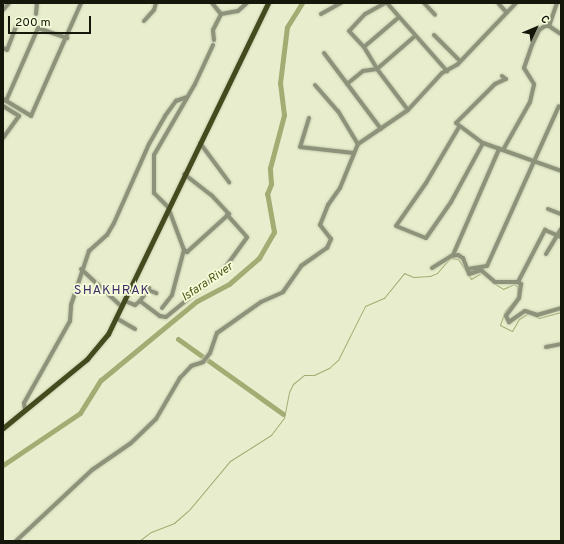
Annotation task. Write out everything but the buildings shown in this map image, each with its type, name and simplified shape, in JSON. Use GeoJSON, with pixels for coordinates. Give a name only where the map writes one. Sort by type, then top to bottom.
{"type":"FeatureCollection","features":[{"type":"Feature","properties":{"kind":"main road"},"geometry":{"type":"LineString","coordinates":[[3,428],[99,347],[122,307],[168,207],[268,3]]}},
{"type":"Feature","properties":{"kind":"street"},"geometry":{"type":"LineString","coordinates":[[3,10],[9,3]]}},
{"type":"Feature","properties":{"kind":"street"},"geometry":{"type":"LineString","coordinates":[[36,14],[37,3]]}},
{"type":"Feature","properties":{"kind":"street"},"geometry":{"type":"LineString","coordinates":[[67,38],[38,28],[4,100],[31,116],[67,38],[81,3]]}},
{"type":"Feature","properties":{"kind":"street"},"geometry":{"type":"LineString","coordinates":[[144,21],[154,10],[156,3]]}},
{"type":"Feature","properties":{"kind":"street"},"geometry":{"type":"LineString","coordinates":[[212,3],[221,14]]}},
{"type":"Feature","properties":{"kind":"street"},"geometry":{"type":"LineString","coordinates":[[221,14],[238,11],[247,3]]}},
{"type":"Feature","properties":{"kind":"street"},"geometry":{"type":"LineString","coordinates":[[322,14],[342,3]]}},
{"type":"Feature","properties":{"kind":"street"},"geometry":{"type":"LineString","coordinates":[[408,110],[377,69],[364,47],[349,31],[365,14],[386,3],[447,71]]}},
{"type":"Feature","properties":{"kind":"street"},"geometry":{"type":"LineString","coordinates":[[424,3],[435,15]]}},
{"type":"Feature","properties":{"kind":"street"},"geometry":{"type":"LineString","coordinates":[[498,3],[506,12]]}},
{"type":"Feature","properties":{"kind":"street"},"geometry":{"type":"LineString","coordinates":[[16,541],[92,470],[131,443],[152,423],[180,378],[191,366],[203,362],[210,353],[217,333],[261,302],[283,292],[301,266],[327,248],[331,239],[320,225],[358,144],[408,110],[447,71],[460,61],[516,3]]}},
{"type":"Feature","properties":{"kind":"street"},"geometry":{"type":"LineString","coordinates":[[432,268],[453,256],[501,150],[530,102],[534,84],[524,68],[539,30],[549,26],[557,3]]}},
{"type":"Feature","properties":{"kind":"street"},"geometry":{"type":"LineString","coordinates":[[162,308],[172,295],[184,250],[168,207],[154,194],[154,155],[187,98],[214,42],[213,30],[221,14]]}},
{"type":"Feature","properties":{"kind":"street"},"geometry":{"type":"LineString","coordinates":[[364,47],[398,18]]}},
{"type":"Feature","properties":{"kind":"street"},"geometry":{"type":"LineString","coordinates":[[549,26],[561,34]]}},
{"type":"Feature","properties":{"kind":"street"},"geometry":{"type":"LineString","coordinates":[[3,48],[7,50],[16,28]]}},
{"type":"Feature","properties":{"kind":"street"},"geometry":{"type":"LineString","coordinates":[[434,35],[460,61]]}},
{"type":"Feature","properties":{"kind":"street"},"geometry":{"type":"LineString","coordinates":[[347,84],[363,71],[377,69],[415,36]]}},
{"type":"Feature","properties":{"kind":"street"},"geometry":{"type":"LineString","coordinates":[[324,53],[381,129]]}},
{"type":"Feature","properties":{"kind":"street"},"geometry":{"type":"LineString","coordinates":[[502,76],[506,79],[495,84],[456,123],[459,127],[483,143],[533,162],[561,170]]}},
{"type":"Feature","properties":{"kind":"street"},"geometry":{"type":"LineString","coordinates":[[315,85],[338,111],[358,144]]}},
{"type":"Feature","properties":{"kind":"street"},"geometry":{"type":"LineString","coordinates":[[25,410],[24,403],[70,321],[71,305],[81,269],[88,251],[106,235],[114,223],[149,144],[165,116],[176,101],[187,98]]}},
{"type":"Feature","properties":{"kind":"street"},"geometry":{"type":"LineString","coordinates":[[3,106],[19,116],[3,138]]}},
{"type":"Feature","properties":{"kind":"street"},"geometry":{"type":"LineString","coordinates":[[468,269],[487,266],[559,106]]}},
{"type":"Feature","properties":{"kind":"street"},"geometry":{"type":"LineString","coordinates":[[310,118],[300,147],[354,153]]}},
{"type":"Feature","properties":{"kind":"street"},"geometry":{"type":"LineString","coordinates":[[459,127],[426,183],[396,226],[426,238],[450,202],[483,143]]}},
{"type":"Feature","properties":{"kind":"street"},"geometry":{"type":"LineString","coordinates":[[200,143],[229,182]]}},
{"type":"Feature","properties":{"kind":"street"},"geometry":{"type":"LineString","coordinates":[[140,301],[160,316],[166,317],[227,266],[247,237],[227,215],[229,214],[211,195],[184,174]]}},
{"type":"Feature","properties":{"kind":"street"},"geometry":{"type":"LineString","coordinates":[[548,209],[561,214]]}},
{"type":"Feature","properties":{"kind":"street"},"geometry":{"type":"LineString","coordinates":[[184,250],[187,252],[227,215]]}},
{"type":"Feature","properties":{"kind":"street"},"geometry":{"type":"LineString","coordinates":[[546,254],[560,236],[561,229]]}},
{"type":"Feature","properties":{"kind":"street"},"geometry":{"type":"LineString","coordinates":[[518,282],[545,230],[560,236]]}},
{"type":"Feature","properties":{"kind":"street"},"geometry":{"type":"LineString","coordinates":[[453,256],[463,258],[471,275],[481,270],[495,282],[518,282]]}},
{"type":"Feature","properties":{"kind":"street"},"geometry":{"type":"LineString","coordinates":[[81,269],[122,307]]}},
{"type":"Feature","properties":{"kind":"street"},"geometry":{"type":"LineString","coordinates":[[518,282],[521,284],[519,298],[506,316],[509,322],[525,311],[537,315],[561,308]]}},
{"type":"Feature","properties":{"kind":"street"},"geometry":{"type":"LineString","coordinates":[[125,300],[135,305],[149,289],[156,293]]}},
{"type":"Feature","properties":{"kind":"street"},"geometry":{"type":"LineString","coordinates":[[116,318],[136,329]]}},
{"type":"Feature","properties":{"kind":"street"},"geometry":{"type":"LineString","coordinates":[[546,347],[561,344]]}},
{"type":"Feature","properties":{"kind":"waterway","name":"Isfara River"},"geometry":{"type":"LineString","coordinates":[[3,465],[80,413],[101,380],[197,301],[229,284],[259,258],[274,232],[267,194],[271,184],[270,168],[284,115],[280,83],[287,27],[302,3]]}},
{"type":"Feature","properties":{"kind":"waterway"},"geometry":{"type":"LineString","coordinates":[[139,541],[151,532],[174,523],[189,510],[230,461],[271,435],[284,418],[289,392],[293,384],[304,375],[314,375],[329,368],[338,360],[365,306],[384,298],[404,273],[413,277],[430,276],[437,273],[450,258],[458,259],[471,279],[481,273]]}},
{"type":"Feature","properties":{"kind":"waterway"},"geometry":{"type":"LineString","coordinates":[[492,282],[503,289],[514,284],[517,286],[517,297],[505,311],[500,325],[512,331],[519,319],[527,314]]}},
{"type":"Feature","properties":{"kind":"waterway"},"geometry":{"type":"LineString","coordinates":[[532,315],[539,318],[561,312]]}},
{"type":"Feature","properties":{"kind":"waterway"},"geometry":{"type":"LineString","coordinates":[[178,339],[283,414]]}},
{"type":"Feature","properties":{"kind":"district","name":"SHAKHRAK"},"geometry":{"type":"Point","coordinates":[112,291]}}]}
